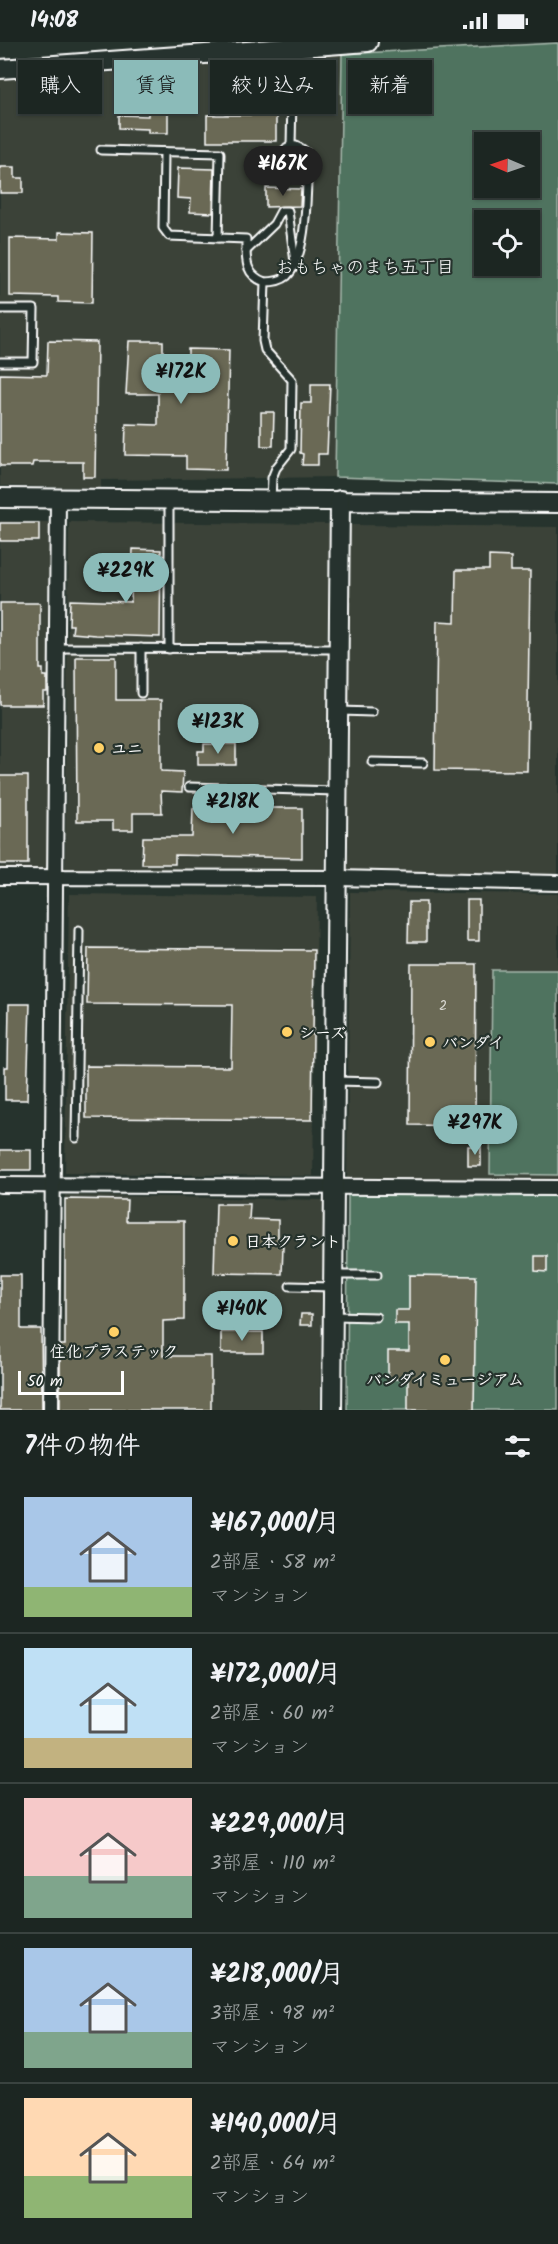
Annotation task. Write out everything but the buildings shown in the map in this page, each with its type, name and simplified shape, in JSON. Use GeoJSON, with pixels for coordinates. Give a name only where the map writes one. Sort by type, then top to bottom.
{"type":"FeatureCollection","features":[{"type":"Feature","properties":{"kind":"street"},"geometry":{"type":"LineString","coordinates":[[0,69],[368,42]]}},
{"type":"Feature","properties":{"kind":"street"},"geometry":{"type":"LineString","coordinates":[[0,498],[558,503]]}},
{"type":"Feature","properties":{"kind":"street"},"geometry":{"type":"LineString","coordinates":[[51,1410],[58,498]]}},
{"type":"Feature","properties":{"kind":"street"},"geometry":{"type":"LineString","coordinates":[[332,1410],[340,500]]}},
{"type":"Feature","properties":{"kind":"street"},"geometry":{"type":"LineString","coordinates":[[0,877],[336,878],[558,883]]}},
{"type":"Feature","properties":{"kind":"street"},"geometry":{"type":"LineString","coordinates":[[0,1185],[558,1188]]}},
{"type":"Feature","properties":{"kind":"lane"},"geometry":{"type":"LineString","coordinates":[[291,146],[293,48]]}},
{"type":"Feature","properties":{"kind":"lane"},"geometry":{"type":"LineString","coordinates":[[280,179],[282,156],[291,146]]}},
{"type":"Feature","properties":{"kind":"lane"},"geometry":{"type":"LineString","coordinates":[[164,152],[163,228],[166,234],[169,236],[246,239],[246,264],[250,274],[257,280],[273,282],[287,276],[302,247],[308,156],[305,151],[291,146]]}},
{"type":"Feature","properties":{"kind":"lane"},"geometry":{"type":"LineString","coordinates":[[101,150],[220,153],[218,238]]}},
{"type":"Feature","properties":{"kind":"lane"},"geometry":{"type":"LineString","coordinates":[[246,251],[274,224],[281,211],[288,212],[295,264]]}},
{"type":"Feature","properties":{"kind":"lane"},"geometry":{"type":"LineString","coordinates":[[265,282],[263,341],[265,350],[292,380],[291,449],[276,468],[272,478],[271,500]]}},
{"type":"Feature","properties":{"kind":"lane"},"geometry":{"type":"LineString","coordinates":[[0,309],[34,309],[33,362],[0,362]]}},
{"type":"Feature","properties":{"kind":"lane"},"geometry":{"type":"LineString","coordinates":[[169,499],[169,649]]}},
{"type":"Feature","properties":{"kind":"lane"},"geometry":{"type":"LineString","coordinates":[[57,648],[339,650]]}},
{"type":"Feature","properties":{"kind":"lane"},"geometry":{"type":"LineString","coordinates":[[141,648],[141,693]]}},
{"type":"Feature","properties":{"kind":"lane"},"geometry":{"type":"LineString","coordinates":[[338,711],[372,712]]}},
{"type":"Feature","properties":{"kind":"lane"},"geometry":{"type":"LineString","coordinates":[[372,762],[423,763]]}},
{"type":"Feature","properties":{"kind":"lane"},"geometry":{"type":"LineString","coordinates":[[189,787],[337,791]]}},
{"type":"Feature","properties":{"kind":"lane"},"geometry":{"type":"LineString","coordinates":[[76,1138],[79,930]]}},
{"type":"Feature","properties":{"kind":"lane"},"geometry":{"type":"LineString","coordinates":[[334,1081],[378,1082]]}},
{"type":"Feature","properties":{"kind":"lane"},"geometry":{"type":"LineString","coordinates":[[290,1286],[377,1275]]}},
{"type":"Feature","properties":{"kind":"lane"},"geometry":{"type":"LineString","coordinates":[[332,1316],[376,1317]]}},
{"type":"Feature","properties":{"kind":"shaded area"},"geometry":{"type":"Polygon","coordinates":[[[342,54],[335,477],[101,480],[101,488],[0,486],[0,79],[18,78],[18,114],[102,114],[102,73],[114,72],[114,114],[198,114],[198,65],[210,64],[210,114],[336,114],[336,60],[249,60],[342,54]]]}},
{"type":"Feature","properties":{"kind":"shaded area"},"geometry":{"type":"Polygon","coordinates":[[[0,521],[49,522],[47,872],[0,871],[0,521]]]}},
{"type":"Feature","properties":{"kind":"shaded area","name":"ユニ"},"geometry":{"type":"Polygon","coordinates":[[[69,522],[329,524],[325,871],[65,869],[69,522]]]}},
{"type":"Feature","properties":{"kind":"shaded area"},"geometry":{"type":"Polygon","coordinates":[[[350,525],[558,527],[558,875],[348,873],[350,525]]]}},
{"type":"Feature","properties":{"kind":"shaded area"},"geometry":{"type":"Polygon","coordinates":[[[350,892],[558,894],[558,1181],[347,1178],[350,892]]]}},
{"type":"Feature","properties":{"kind":"shaded area","name":"シーズ"},"geometry":{"type":"Polygon","coordinates":[[[69,894],[317,897],[313,1176],[65,1173],[69,894]]]}},
{"type":"Feature","properties":{"kind":"shaded area"},"geometry":{"type":"Polygon","coordinates":[[[65,1195],[323,1200],[320,1410],[61,1410],[65,1195]]]}},
{"type":"Feature","properties":{"kind":"green space"},"geometry":{"type":"Polygon","coordinates":[[[558,43],[558,484],[335,477],[342,54],[558,43]]]}},
{"type":"Feature","properties":{"kind":"green space"},"geometry":{"type":"Polygon","coordinates":[[[492,970],[558,970],[558,1175],[490,1174],[492,970]]]}},
{"type":"Feature","properties":{"kind":"green space"},"geometry":{"type":"Polygon","coordinates":[[[353,1192],[558,1196],[558,1410],[347,1410],[348,1195],[353,1192]]]}},
{"type":"Feature","properties":{"kind":"place","name":"ユニ"},"geometry":{"type":"Point","coordinates":[99,748]}},
{"type":"Feature","properties":{"kind":"place","name":"シーズ"},"geometry":{"type":"Point","coordinates":[287,1032]}},
{"type":"Feature","properties":{"kind":"place","name":"バンダイ"},"geometry":{"type":"Point","coordinates":[430,1042]}},
{"type":"Feature","properties":{"kind":"place","name":"日本クラント"},"geometry":{"type":"Point","coordinates":[233,1241]}},
{"type":"Feature","properties":{"kind":"place","name":"住化プラステック"},"geometry":{"type":"Point","coordinates":[114,1332]}},
{"type":"Feature","properties":{"kind":"place","name":"バンダイミュージアム"},"geometry":{"type":"Point","coordinates":[445,1360]}},
{"type":"Feature","properties":{"kind":"district","name":"おもちゃのまち五丁目"},"geometry":{"type":"Point","coordinates":[365,267]}}]}
